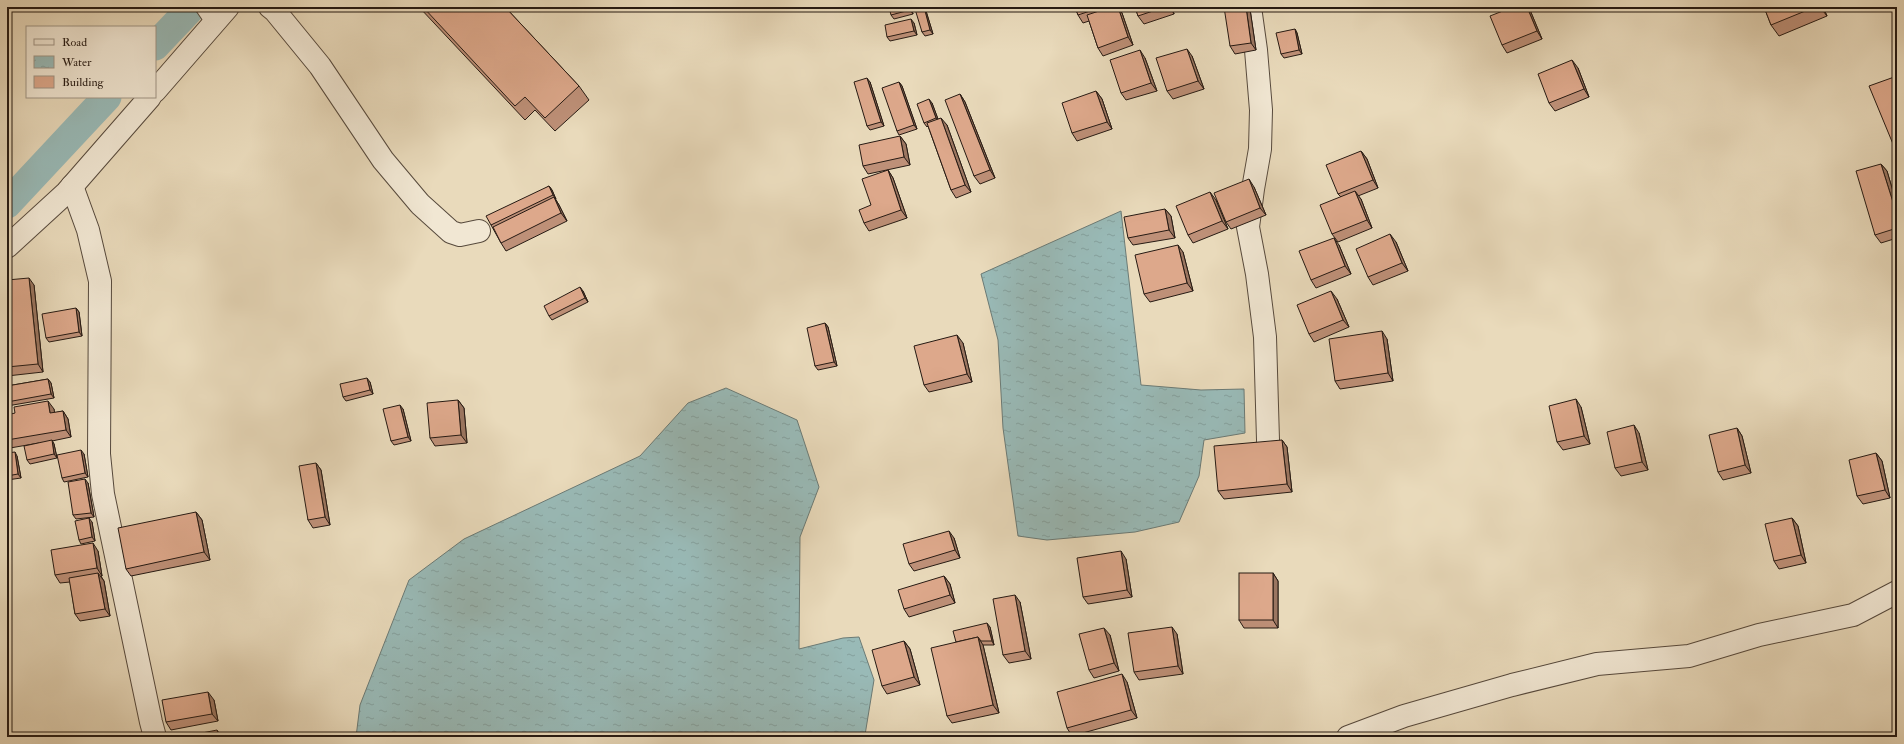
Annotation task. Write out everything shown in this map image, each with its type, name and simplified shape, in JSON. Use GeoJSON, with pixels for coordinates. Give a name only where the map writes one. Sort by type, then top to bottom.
{"type":"FeatureCollection","features":[{"type":"Feature","properties":{"kind":"street"},"geometry":{"type":"LineString","coordinates":[[270,7],[275,11],[320,66],[383,160],[420,204],[451,232],[460,235],[479,230]]}},
{"type":"Feature","properties":{"kind":"street"},"geometry":{"type":"LineString","coordinates":[[1250,7],[1256,50],[1261,118],[1260,149],[1248,227],[1257,274],[1265,337],[1268,440],[1266,490]]}},
{"type":"Feature","properties":{"kind":"street"},"geometry":{"type":"LineString","coordinates":[[156,90],[215,12]]}},
{"type":"Feature","properties":{"kind":"street"},"geometry":{"type":"LineString","coordinates":[[7,247],[72,186],[149,98]]}},
{"type":"Feature","properties":{"kind":"street"},"geometry":{"type":"LineString","coordinates":[[72,186],[88,230],[100,281],[100,454],[103,494],[150,722],[155,737]]}},
{"type":"Feature","properties":{"kind":"street"},"geometry":{"type":"LineString","coordinates":[[1348,737],[1404,716],[1512,685],[1597,664],[1689,656],[1759,635],[1853,614],[1897,592]]}},
{"type":"Feature","properties":{"kind":"water"},"geometry":{"type":"Polygon","coordinates":[[[1121,211],[1141,385],[1201,390],[1244,389],[1245,433],[1204,440],[1199,476],[1179,522],[1135,532],[1047,540],[1018,536],[1003,428],[998,340],[981,274],[1121,211]]]}},
{"type":"Feature","properties":{"kind":"water"},"geometry":{"type":"Polygon","coordinates":[[[726,388],[797,420],[819,487],[800,537],[799,649],[843,638],[859,637],[874,680],[865,735],[861,737],[356,737],[360,705],[409,580],[464,539],[640,456],[688,403],[726,388]]]}},
{"type":"Feature","properties":{"kind":"building"},"geometry":{"type":"Polygon","coordinates":[[[423,7],[505,7],[579,86],[545,118],[525,97],[515,106],[423,7]]]}},
{"type":"Feature","properties":{"kind":"building"},"geometry":{"type":"Polygon","coordinates":[[[889,7],[910,7],[910,10],[891,15],[889,7]]]}},
{"type":"Feature","properties":{"kind":"building"},"geometry":{"type":"Polygon","coordinates":[[[924,7],[930,30],[922,32],[915,9],[924,7]]]}},
{"type":"Feature","properties":{"kind":"building"},"geometry":{"type":"Polygon","coordinates":[[[1075,7],[1102,7],[1078,15],[1075,7]]]}},
{"type":"Feature","properties":{"kind":"building"},"geometry":{"type":"Polygon","coordinates":[[[1111,7],[1118,7],[1128,37],[1098,48],[1087,15],[1111,7]]]}},
{"type":"Feature","properties":{"kind":"building"},"geometry":{"type":"Polygon","coordinates":[[[1135,7],[1165,7],[1138,16],[1135,7]]]}},
{"type":"Feature","properties":{"kind":"building"},"geometry":{"type":"Polygon","coordinates":[[[1224,7],[1246,7],[1251,43],[1230,46],[1224,7]]]}},
{"type":"Feature","properties":{"kind":"building"},"geometry":{"type":"Polygon","coordinates":[[[1513,7],[1527,7],[1537,31],[1502,45],[1490,16],[1513,7]]]}},
{"type":"Feature","properties":{"kind":"building"},"geometry":{"type":"Polygon","coordinates":[[[1764,7],[1815,7],[1771,25],[1764,7]]]}},
{"type":"Feature","properties":{"kind":"building"},"geometry":{"type":"Polygon","coordinates":[[[911,19],[914,31],[887,37],[885,25],[911,19]]]}},
{"type":"Feature","properties":{"kind":"building"},"geometry":{"type":"Polygon","coordinates":[[[1295,29],[1299,50],[1281,54],[1276,33],[1295,29]]]}},
{"type":"Feature","properties":{"kind":"building"},"geometry":{"type":"Polygon","coordinates":[[[1187,49],[1198,81],[1167,91],[1156,58],[1187,49]]]}},
{"type":"Feature","properties":{"kind":"building"},"geometry":{"type":"Polygon","coordinates":[[[1140,50],[1151,83],[1121,93],[1110,60],[1140,50]]]}},
{"type":"Feature","properties":{"kind":"building"},"geometry":{"type":"Polygon","coordinates":[[[1572,60],[1584,89],[1549,103],[1538,74],[1572,60]]]}},
{"type":"Feature","properties":{"kind":"building"},"geometry":{"type":"Polygon","coordinates":[[[1897,76],[1897,142],[1893,144],[1869,86],[1897,76]]]}},
{"type":"Feature","properties":{"kind":"building"},"geometry":{"type":"Polygon","coordinates":[[[867,78],[881,122],[867,126],[854,82],[867,78]]]}},
{"type":"Feature","properties":{"kind":"building"},"geometry":{"type":"Polygon","coordinates":[[[899,82],[914,125],[897,131],[882,88],[899,82]]]}},
{"type":"Feature","properties":{"kind":"building"},"geometry":{"type":"Polygon","coordinates":[[[1096,91],[1107,122],[1072,133],[1062,103],[1096,91]]]}},
{"type":"Feature","properties":{"kind":"building"},"geometry":{"type":"Polygon","coordinates":[[[960,94],[990,170],[974,176],[945,100],[960,94]]]}},
{"type":"Feature","properties":{"kind":"building"},"geometry":{"type":"Polygon","coordinates":[[[929,99],[936,118],[924,123],[917,104],[929,99]]]}},
{"type":"Feature","properties":{"kind":"building"},"geometry":{"type":"Polygon","coordinates":[[[941,118],[965,185],[951,190],[927,123],[941,118]]]}},
{"type":"Feature","properties":{"kind":"building"},"geometry":{"type":"Polygon","coordinates":[[[900,136],[904,157],[863,166],[859,145],[900,136]]]}},
{"type":"Feature","properties":{"kind":"building"},"geometry":{"type":"Polygon","coordinates":[[[1361,151],[1373,180],[1338,194],[1326,165],[1361,151]]]}},
{"type":"Feature","properties":{"kind":"building"},"geometry":{"type":"Polygon","coordinates":[[[1881,164],[1897,215],[1897,228],[1875,235],[1856,171],[1881,164]]]}},
{"type":"Feature","properties":{"kind":"building"},"geometry":{"type":"Polygon","coordinates":[[[888,170],[901,210],[864,223],[859,210],[871,205],[862,179],[888,170]]]}},
{"type":"Feature","properties":{"kind":"building"},"geometry":{"type":"Polygon","coordinates":[[[1249,179],[1260,208],[1226,222],[1214,193],[1249,179]]]}},
{"type":"Feature","properties":{"kind":"building"},"geometry":{"type":"Polygon","coordinates":[[[549,186],[553,195],[491,225],[486,216],[549,186]]]}},
{"type":"Feature","properties":{"kind":"building"},"geometry":{"type":"Polygon","coordinates":[[[1355,191],[1367,220],[1332,234],[1320,205],[1355,191]]]}},
{"type":"Feature","properties":{"kind":"building"},"geometry":{"type":"Polygon","coordinates":[[[1210,192],[1222,221],[1188,235],[1176,206],[1210,192]]]}},
{"type":"Feature","properties":{"kind":"building"},"geometry":{"type":"Polygon","coordinates":[[[554,197],[561,213],[501,243],[493,227],[554,197]]]}},
{"type":"Feature","properties":{"kind":"building"},"geometry":{"type":"Polygon","coordinates":[[[1165,209],[1169,230],[1128,238],[1124,217],[1165,209]]]}},
{"type":"Feature","properties":{"kind":"building"},"geometry":{"type":"Polygon","coordinates":[[[1390,234],[1402,263],[1368,277],[1356,249],[1390,234]]]}},
{"type":"Feature","properties":{"kind":"building"},"geometry":{"type":"Polygon","coordinates":[[[1334,238],[1345,266],[1311,280],[1299,251],[1334,238]]]}},
{"type":"Feature","properties":{"kind":"building"},"geometry":{"type":"Polygon","coordinates":[[[1178,245],[1187,283],[1144,294],[1135,255],[1178,245]]]}},
{"type":"Feature","properties":{"kind":"building"},"geometry":{"type":"Polygon","coordinates":[[[29,278],[38,364],[7,367],[7,280],[29,278]]]}},
{"type":"Feature","properties":{"kind":"building"},"geometry":{"type":"Polygon","coordinates":[[[580,287],[585,298],[549,316],[544,306],[580,287]]]}},
{"type":"Feature","properties":{"kind":"building"},"geometry":{"type":"Polygon","coordinates":[[[1331,291],[1343,320],[1309,334],[1297,305],[1331,291]]]}},
{"type":"Feature","properties":{"kind":"building"},"geometry":{"type":"Polygon","coordinates":[[[76,308],[79,332],[46,338],[42,314],[76,308]]]}},
{"type":"Feature","properties":{"kind":"building"},"geometry":{"type":"Polygon","coordinates":[[[825,323],[834,362],[815,366],[807,328],[825,323]]]}},
{"type":"Feature","properties":{"kind":"building"},"geometry":{"type":"Polygon","coordinates":[[[1382,331],[1388,373],[1335,381],[1329,339],[1382,331]]]}},
{"type":"Feature","properties":{"kind":"building"},"geometry":{"type":"Polygon","coordinates":[[[957,335],[967,374],[924,385],[914,346],[957,335]]]}},
{"type":"Feature","properties":{"kind":"building"},"geometry":{"type":"Polygon","coordinates":[[[367,378],[370,390],[343,397],[340,384],[367,378]]]}},
{"type":"Feature","properties":{"kind":"building"},"geometry":{"type":"Polygon","coordinates":[[[48,379],[51,394],[7,402],[7,386],[48,379]]]}},
{"type":"Feature","properties":{"kind":"building"},"geometry":{"type":"Polygon","coordinates":[[[1576,399],[1584,436],[1557,442],[1549,406],[1576,399]]]}},
{"type":"Feature","properties":{"kind":"building"},"geometry":{"type":"Polygon","coordinates":[[[458,400],[461,435],[430,438],[427,403],[458,400]]]}},
{"type":"Feature","properties":{"kind":"building"},"geometry":{"type":"Polygon","coordinates":[[[48,401],[50,413],[63,411],[66,430],[7,440],[7,415],[15,413],[14,407],[48,401]]]}},
{"type":"Feature","properties":{"kind":"building"},"geometry":{"type":"Polygon","coordinates":[[[400,405],[408,437],[391,441],[383,409],[400,405]]]}},
{"type":"Feature","properties":{"kind":"building"},"geometry":{"type":"Polygon","coordinates":[[[1634,425],[1642,462],[1615,468],[1607,432],[1634,425]]]}},
{"type":"Feature","properties":{"kind":"building"},"geometry":{"type":"Polygon","coordinates":[[[1737,428],[1745,465],[1718,472],[1709,435],[1737,428]]]}},
{"type":"Feature","properties":{"kind":"building"},"geometry":{"type":"Polygon","coordinates":[[[52,440],[54,454],[27,460],[24,446],[52,440]]]}},
{"type":"Feature","properties":{"kind":"building"},"geometry":{"type":"Polygon","coordinates":[[[1282,440],[1287,484],[1218,491],[1214,446],[1282,440]]]}},
{"type":"Feature","properties":{"kind":"building"},"geometry":{"type":"Polygon","coordinates":[[[81,450],[85,473],[62,478],[57,455],[81,450]]]}},
{"type":"Feature","properties":{"kind":"building"},"geometry":{"type":"Polygon","coordinates":[[[15,452],[18,474],[7,476],[7,453],[15,452]]]}},
{"type":"Feature","properties":{"kind":"building"},"geometry":{"type":"Polygon","coordinates":[[[1876,453],[1885,490],[1857,496],[1849,460],[1876,453]]]}},
{"type":"Feature","properties":{"kind":"building"},"geometry":{"type":"Polygon","coordinates":[[[316,463],[325,517],[308,520],[299,466],[316,463]]]}},
{"type":"Feature","properties":{"kind":"building"},"geometry":{"type":"Polygon","coordinates":[[[85,479],[91,513],[73,515],[68,482],[85,479]]]}},
{"type":"Feature","properties":{"kind":"building"},"geometry":{"type":"Polygon","coordinates":[[[196,512],[204,552],[126,569],[118,528],[196,512]]]}},
{"type":"Feature","properties":{"kind":"building"},"geometry":{"type":"Polygon","coordinates":[[[89,518],[92,537],[79,540],[75,521],[89,518]]]}},
{"type":"Feature","properties":{"kind":"building"},"geometry":{"type":"Polygon","coordinates":[[[1792,518],[1801,555],[1774,561],[1765,524],[1792,518]]]}},
{"type":"Feature","properties":{"kind":"building"},"geometry":{"type":"Polygon","coordinates":[[[949,531],[955,550],[909,564],[903,544],[949,531]]]}},
{"type":"Feature","properties":{"kind":"building"},"geometry":{"type":"Polygon","coordinates":[[[93,543],[97,568],[55,575],[51,550],[93,543]]]}},
{"type":"Feature","properties":{"kind":"building"},"geometry":{"type":"Polygon","coordinates":[[[1121,551],[1127,590],[1083,597],[1077,558],[1121,551]]]}},
{"type":"Feature","properties":{"kind":"building"},"geometry":{"type":"Polygon","coordinates":[[[98,573],[105,609],[75,614],[69,578],[98,573]]]}},
{"type":"Feature","properties":{"kind":"building"},"geometry":{"type":"Polygon","coordinates":[[[1239,573],[1273,573],[1273,620],[1239,620],[1239,573]]]}},
{"type":"Feature","properties":{"kind":"building"},"geometry":{"type":"Polygon","coordinates":[[[944,576],[950,595],[904,609],[898,590],[944,576]]]}},
{"type":"Feature","properties":{"kind":"building"},"geometry":{"type":"Polygon","coordinates":[[[1015,595],[1025,651],[1003,655],[993,599],[1015,595]]]}},
{"type":"Feature","properties":{"kind":"building"},"geometry":{"type":"Polygon","coordinates":[[[987,623],[992,641],[981,641],[978,637],[956,642],[953,631],[987,623]]]}},
{"type":"Feature","properties":{"kind":"building"},"geometry":{"type":"Polygon","coordinates":[[[1172,627],[1178,666],[1134,672],[1128,633],[1172,627]]]}},
{"type":"Feature","properties":{"kind":"building"},"geometry":{"type":"Polygon","coordinates":[[[1104,628],[1114,663],[1089,670],[1079,634],[1104,628]]]}},
{"type":"Feature","properties":{"kind":"building"},"geometry":{"type":"Polygon","coordinates":[[[978,637],[993,705],[947,716],[931,648],[978,637]]]}},
{"type":"Feature","properties":{"kind":"building"},"geometry":{"type":"Polygon","coordinates":[[[904,641],[914,677],[882,686],[872,650],[904,641]]]}},
{"type":"Feature","properties":{"kind":"building"},"geometry":{"type":"Polygon","coordinates":[[[1122,674],[1131,710],[1067,728],[1057,692],[1122,674]]]}},
{"type":"Feature","properties":{"kind":"building"},"geometry":{"type":"Polygon","coordinates":[[[208,692],[212,714],[166,722],[162,700],[208,692]]]}},
{"type":"Feature","properties":{"kind":"building"},"geometry":{"type":"Polygon","coordinates":[[[217,730],[219,737],[182,737],[217,730]]]}},
{"type":"Feature","properties":{"kind":"waterway"},"geometry":{"type":"LineString","coordinates":[[156,45],[192,7]]}},
{"type":"Feature","properties":{"kind":"waterway"},"geometry":{"type":"LineString","coordinates":[[7,204],[106,98]]}}]}
